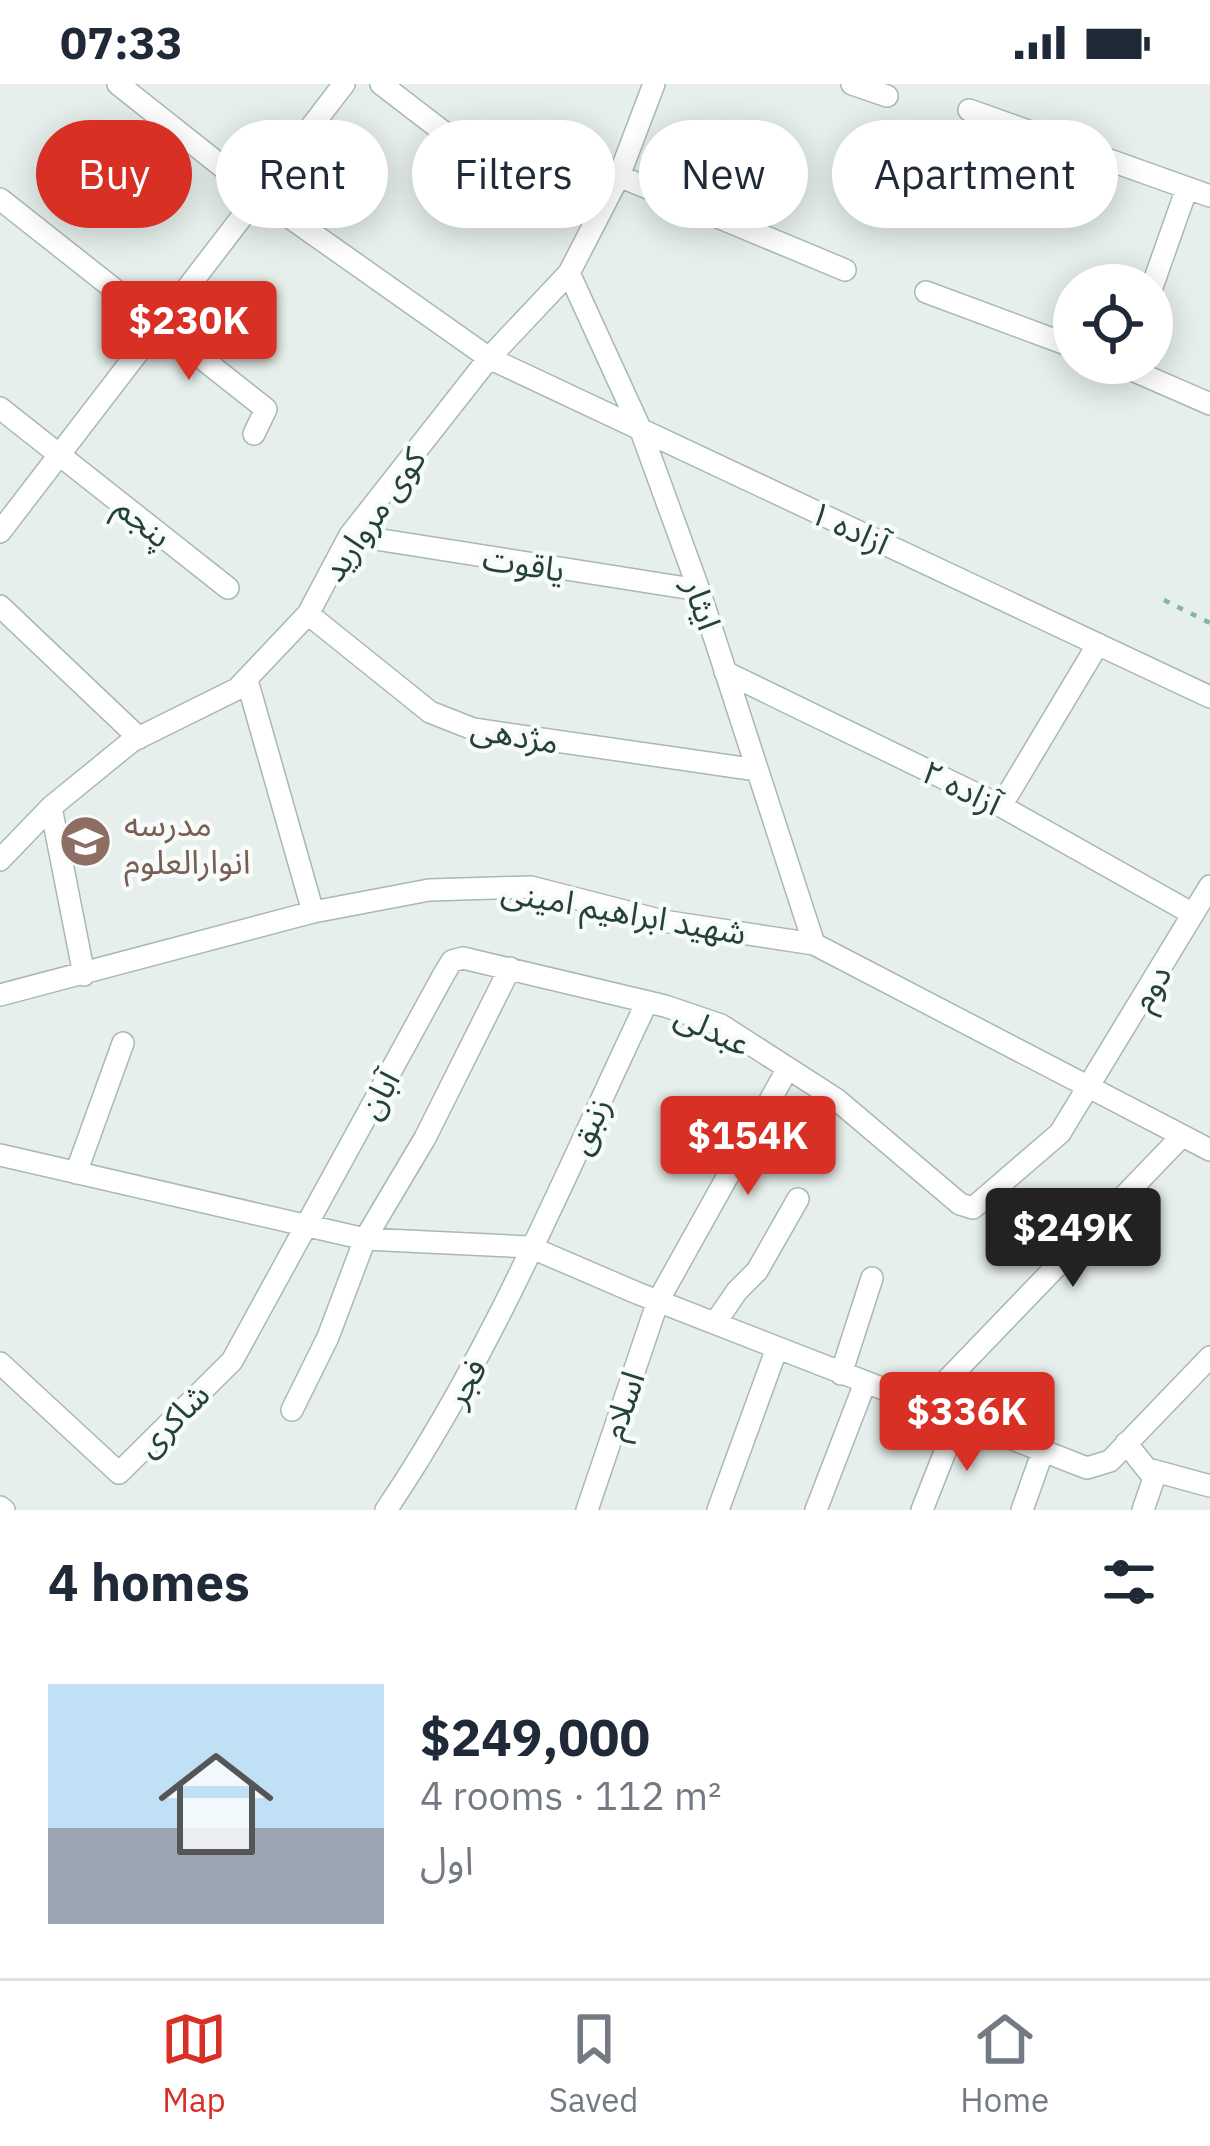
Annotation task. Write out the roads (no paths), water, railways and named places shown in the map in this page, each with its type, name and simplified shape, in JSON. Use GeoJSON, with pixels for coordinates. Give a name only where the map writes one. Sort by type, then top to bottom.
{"type":"FeatureCollection","features":[{"type":"Feature","properties":{"kind":"street","name":"آزاده ۱"},"geometry":{"type":"LineString","coordinates":[[118,84],[216,162]]}},
{"type":"Feature","properties":{"kind":"street"},"geometry":{"type":"LineString","coordinates":[[316,120],[344,84]]}},
{"type":"Feature","properties":{"kind":"street"},"geometry":{"type":"LineString","coordinates":[[382,84],[428,120]]}},
{"type":"Feature","properties":{"kind":"street","name":"کوی مروارید"},"geometry":{"type":"LineString","coordinates":[[0,860],[51,807],[139,738],[237,689],[308,614],[350,535],[489,358],[569,272],[619,176],[653,84]]}},
{"type":"Feature","properties":{"kind":"street"},"geometry":{"type":"LineString","coordinates":[[852,84],[887,96]]}},
{"type":"Feature","properties":{"kind":"street"},"geometry":{"type":"LineString","coordinates":[[969,110],[1210,196]]}},
{"type":"Feature","properties":{"kind":"street"},"geometry":{"type":"LineString","coordinates":[[619,176],[845,270]]}},
{"type":"Feature","properties":{"kind":"street"},"geometry":{"type":"LineString","coordinates":[[1160,264],[1187,188]]}},
{"type":"Feature","properties":{"kind":"street"},"geometry":{"type":"LineString","coordinates":[[1,199],[266,409],[254,434]]}},
{"type":"Feature","properties":{"kind":"street"},"geometry":{"type":"LineString","coordinates":[[0,532],[233,228]]}},
{"type":"Feature","properties":{"kind":"street","name":"آزاده ۱"},"geometry":{"type":"LineString","coordinates":[[305,228],[489,358],[1210,698]]}},
{"type":"Feature","properties":{"kind":"street","name":"ایثار"},"geometry":{"type":"LineString","coordinates":[[569,272],[640,428],[814,944]]}},
{"type":"Feature","properties":{"kind":"street"},"geometry":{"type":"LineString","coordinates":[[926,292],[1053,339]]}},
{"type":"Feature","properties":{"kind":"street"},"geometry":{"type":"LineString","coordinates":[[1166,384],[1210,404]]}},
{"type":"Feature","properties":{"kind":"street","name":"پنجم"},"geometry":{"type":"LineString","coordinates":[[0,408],[228,588]]}},
{"type":"Feature","properties":{"kind":"street","name":"یاقوت"},"geometry":{"type":"LineString","coordinates":[[350,535],[698,590]]}},
{"type":"Feature","properties":{"kind":"street"},"geometry":{"type":"LineString","coordinates":[[0,606],[139,738]]}},
{"type":"Feature","properties":{"kind":"street","name":"مژدهی"},"geometry":{"type":"LineString","coordinates":[[308,614],[430,712],[453,723],[757,770]]}},
{"type":"Feature","properties":{"kind":"street"},"geometry":{"type":"LineString","coordinates":[[1001,806],[1098,644]]}},
{"type":"Feature","properties":{"kind":"street","name":"آزاده ۲"},"geometry":{"type":"LineString","coordinates":[[725,672],[1001,806],[1193,914]]}},
{"type":"Feature","properties":{"kind":"street"},"geometry":{"type":"LineString","coordinates":[[247,680],[313,912]]}},
{"type":"Feature","properties":{"kind":"street"},"geometry":{"type":"LineString","coordinates":[[51,807],[84,975]]}},
{"type":"Feature","properties":{"kind":"street","name":"دوم"},"geometry":{"type":"LineString","coordinates":[[1090,1088],[1210,886]]}},
{"type":"Feature","properties":{"kind":"street","name":"شهید ابراهیم امینی"},"geometry":{"type":"LineString","coordinates":[[0,995],[313,912],[429,890],[531,887],[663,921],[814,944],[1210,1150]]}},
{"type":"Feature","properties":{"kind":"street","name":"عبدلی"},"geometry":{"type":"LineString","coordinates":[[452,961],[463,958],[510,968],[721,1025],[788,1068],[892,1144],[960,1204],[973,1208],[1060,1133],[1090,1088]]}},
{"type":"Feature","properties":{"kind":"street","name":"آبان"},"geometry":{"type":"LineString","coordinates":[[305,1227],[452,961]]}},
{"type":"Feature","properties":{"kind":"street"},"geometry":{"type":"LineString","coordinates":[[292,1410],[328,1336],[365,1239],[425,1138],[510,968]]}},
{"type":"Feature","properties":{"kind":"street","name":"زنبق"},"geometry":{"type":"LineString","coordinates":[[530,1247],[646,1002]]}},
{"type":"Feature","properties":{"kind":"street"},"geometry":{"type":"LineString","coordinates":[[76,1173],[123,1043]]}},
{"type":"Feature","properties":{"kind":"street","name":"اسلام"},"geometry":{"type":"LineString","coordinates":[[587,1510],[658,1301],[788,1068]]}},
{"type":"Feature","properties":{"kind":"street"},"geometry":{"type":"LineString","coordinates":[[923,1405],[1182,1136]]}},
{"type":"Feature","properties":{"kind":"street"},"geometry":{"type":"LineString","coordinates":[[0,1155],[365,1239],[530,1247],[1087,1468],[1110,1461],[1210,1357]]}},
{"type":"Feature","properties":{"kind":"street"},"geometry":{"type":"LineString","coordinates":[[715,1323],[736,1291],[757,1271],[798,1199]]}},
{"type":"Feature","properties":{"kind":"street","name":"شاکری"},"geometry":{"type":"LineString","coordinates":[[0,1364],[119,1473],[232,1361],[305,1227]]}},
{"type":"Feature","properties":{"kind":"street","name":"فجر"},"geometry":{"type":"LineString","coordinates":[[386,1510],[421,1459],[496,1325],[530,1247]]}},
{"type":"Feature","properties":{"kind":"street"},"geometry":{"type":"LineString","coordinates":[[842,1374],[872,1278]]}},
{"type":"Feature","properties":{"kind":"street"},"geometry":{"type":"LineString","coordinates":[[718,1510],[776,1348]]}},
{"type":"Feature","properties":{"kind":"street"},"geometry":{"type":"LineString","coordinates":[[816,1510],[865,1383]]}},
{"type":"Feature","properties":{"kind":"street"},"geometry":{"type":"LineString","coordinates":[[922,1510],[958,1419]]}},
{"type":"Feature","properties":{"kind":"street"},"geometry":{"type":"LineString","coordinates":[[1126,1444],[1154,1478],[1142,1510]]}},
{"type":"Feature","properties":{"kind":"street"},"geometry":{"type":"LineString","coordinates":[[1022,1510],[1043,1451]]}},
{"type":"Feature","properties":{"kind":"street"},"geometry":{"type":"LineString","coordinates":[[1148,1469],[1210,1486]]}},
{"type":"Feature","properties":{"kind":"place","name":"مدرسه انوارالعلوم"},"geometry":{"type":"Point","coordinates":[85,842]}}]}
